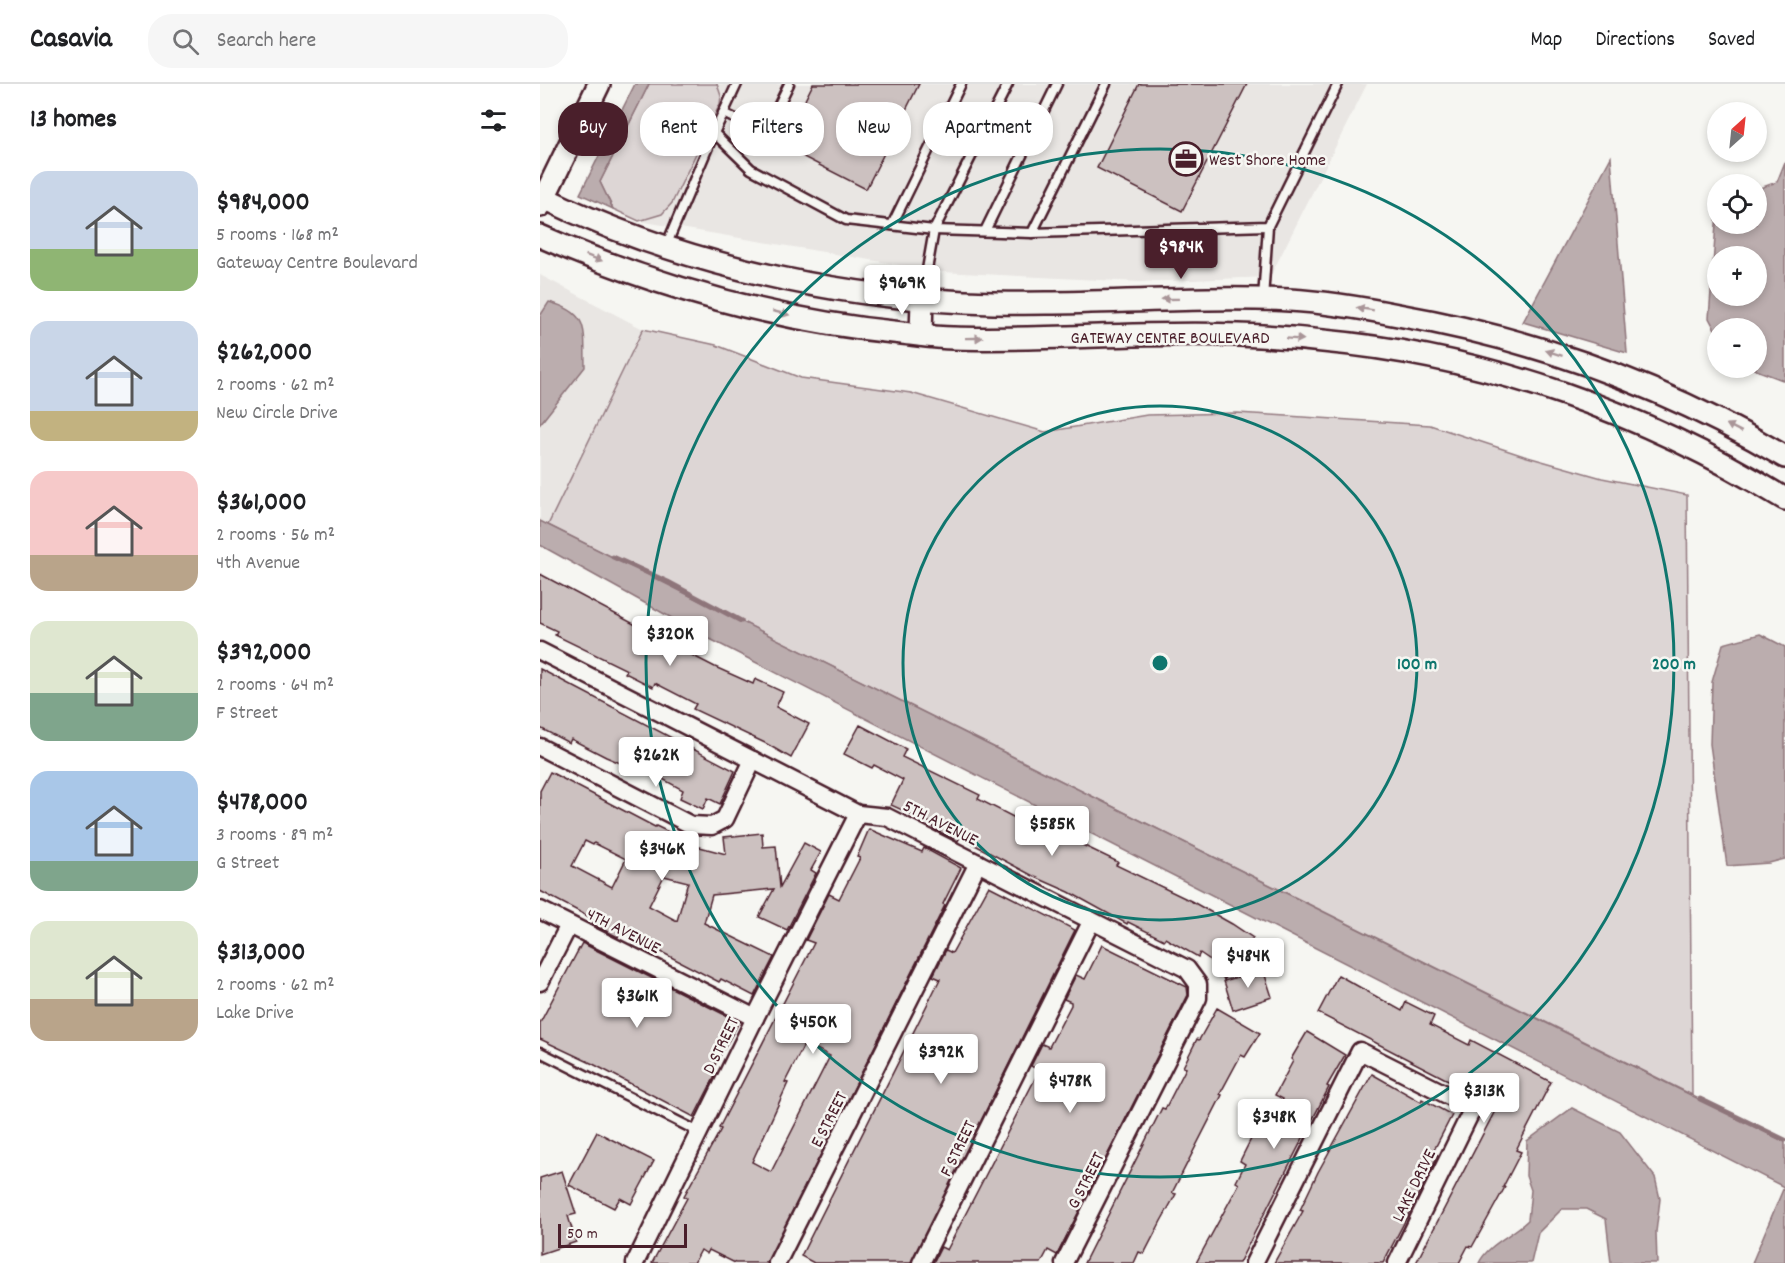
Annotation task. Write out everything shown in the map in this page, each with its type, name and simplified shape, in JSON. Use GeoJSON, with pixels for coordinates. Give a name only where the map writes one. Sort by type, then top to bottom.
{"type":"FeatureCollection","features":[{"type":"Feature","properties":{"kind":"street"},"geometry":{"type":"LineString","coordinates":[[542,200],[594,86]]}},
{"type":"Feature","properties":{"kind":"street","name":"GATEWAY CENTRE BOULEVARD"},"geometry":{"type":"LineString","coordinates":[[542,200],[690,255],[830,287],[964,302],[1208,298],[1291,300],[1362,308],[1447,323],[1526,344],[1602,369],[1681,401],[1785,456]]}},
{"type":"Feature","properties":{"kind":"street","name":"GATEWAY CENTRE BOULEVARD"},"geometry":{"type":"LineString","coordinates":[[540,236],[634,273],[699,294],[781,314],[855,328],[952,338],[1238,334],[1326,341],[1405,352],[1479,367],[1616,413],[1686,444],[1747,475],[1785,499]]}},
{"type":"Feature","properties":{"kind":"street"},"geometry":{"type":"LineString","coordinates":[[921,335],[922,298]]}},
{"type":"Feature","properties":{"kind":"street","name":"5TH AVENUE"},"geometry":{"type":"LineString","coordinates":[[540,651],[858,814],[887,818],[978,863],[1187,969],[1198,984]]}},
{"type":"Feature","properties":{"kind":"street"},"geometry":{"type":"LineString","coordinates":[[540,747],[691,825],[712,826],[725,819],[753,760]]}},
{"type":"Feature","properties":{"kind":"street","name":"D STREET"},"geometry":{"type":"LineString","coordinates":[[635,1263],[858,814]]}},
{"type":"Feature","properties":{"kind":"street","name":"E STREET"},"geometry":{"type":"LineString","coordinates":[[777,1263],[978,863]]}},
{"type":"Feature","properties":{"kind":"street","name":"4TH AVENUE"},"geometry":{"type":"LineString","coordinates":[[540,910],[755,1018]]}},
{"type":"Feature","properties":{"kind":"street","name":"F STREET"},"geometry":{"type":"LineString","coordinates":[[921,1263],[1091,922]]}},
{"type":"Feature","properties":{"kind":"street"},"geometry":{"type":"LineString","coordinates":[[540,982],[569,925]]}},
{"type":"Feature","properties":{"kind":"street","name":"G STREET"},"geometry":{"type":"LineString","coordinates":[[1065,1263],[1198,998],[1198,984]]}},
{"type":"Feature","properties":{"kind":"street","name":"LAKE DRIVE"},"geometry":{"type":"LineString","coordinates":[[1254,1263],[1360,1051],[1473,1108],[1397,1263]]}},
{"type":"Feature","properties":{"kind":"lane"},"geometry":{"type":"LineString","coordinates":[[718,124],[737,84]]}},
{"type":"Feature","properties":{"kind":"lane"},"geometry":{"type":"LineString","coordinates":[[723,113],[765,133],[789,84]]}},
{"type":"Feature","properties":{"kind":"lane"},"geometry":{"type":"LineString","coordinates":[[892,225],[961,84]]}},
{"type":"Feature","properties":{"kind":"lane"},"geometry":{"type":"LineString","coordinates":[[922,298],[934,230],[1008,84]]}},
{"type":"Feature","properties":{"kind":"lane"},"geometry":{"type":"LineString","coordinates":[[985,231],[1057,84]]}},
{"type":"Feature","properties":{"kind":"lane"},"geometry":{"type":"LineString","coordinates":[[1032,233],[1106,84]]}},
{"type":"Feature","properties":{"kind":"lane"},"geometry":{"type":"LineString","coordinates":[[1263,300],[1268,226],[1338,84]]}},
{"type":"Feature","properties":{"kind":"lane"},"geometry":{"type":"LineString","coordinates":[[718,137],[751,169],[846,220],[934,230],[1032,233],[1268,226]]}},
{"type":"Feature","properties":{"kind":"lane"},"geometry":{"type":"LineString","coordinates":[[666,246],[704,156]]}},
{"type":"Feature","properties":{"kind":"lane"},"geometry":{"type":"LineString","coordinates":[[540,1052],[699,1132]]}},
{"type":"Feature","properties":{"kind":"shaded area"},"geometry":{"type":"Polygon","coordinates":[[[635,84],[649,84],[628,126],[628,102],[626,102],[635,84]]]}},
{"type":"Feature","properties":{"kind":"shaded area"},"geometry":{"type":"Polygon","coordinates":[[[649,84],[717,84],[721,96],[718,108],[718,102],[640,102],[649,84]]]}},
{"type":"Feature","properties":{"kind":"shaded area"},"geometry":{"type":"Polygon","coordinates":[[[717,84],[1367,84],[1270,277],[1140,282],[942,272],[639,221],[662,214],[691,156],[718,156],[718,102],[721,96],[717,84]]]}},
{"type":"Feature","properties":{"kind":"shaded area"},"geometry":{"type":"Polygon","coordinates":[[[640,102],[640,156],[695,156],[672,203],[662,214],[639,221],[613,209],[600,182],[613,156],[628,156],[628,126],[640,102]]]}},
{"type":"Feature","properties":{"kind":"shaded area"},"geometry":{"type":"Polygon","coordinates":[[[599,156],[613,156],[600,182],[613,209],[580,194],[599,156]]]}},
{"type":"Feature","properties":{"kind":"shaded area"},"geometry":{"type":"Polygon","coordinates":[[[1611,157],[1627,353],[1523,322],[1611,157]]]}},
{"type":"Feature","properties":{"kind":"shaded area"},"geometry":{"type":"Polygon","coordinates":[[[1785,162],[1785,381],[1767,374],[1767,318],[1709,318],[1710,306],[1767,306],[1767,246],[1714,246],[1715,234],[1767,234],[1767,186],[1777,182],[1785,162]]]}},
{"type":"Feature","properties":{"kind":"shaded area"},"geometry":{"type":"Polygon","coordinates":[[[540,275],[643,329],[548,525],[540,521],[540,424],[585,367],[584,329],[578,316],[566,307],[549,302],[540,316],[540,275]]]}},
{"type":"Feature","properties":{"kind":"shaded area"},"geometry":{"type":"Polygon","coordinates":[[[549,302],[572,312],[582,325],[585,367],[540,424],[540,316],[549,302]]]}},
{"type":"Feature","properties":{"kind":"shaded area"},"geometry":{"type":"Polygon","coordinates":[[[643,329],[716,345],[801,378],[911,393],[1045,432],[1147,415],[1237,413],[1430,425],[1524,456],[1602,478],[1687,495],[1692,1095],[548,525],[643,329]]]}},
{"type":"Feature","properties":{"kind":"shaded area"},"geometry":{"type":"Polygon","coordinates":[[[540,521],[1785,1142],[1785,1263],[1752,1263],[1784,1187],[706,637],[540,545],[540,521]]]}},
{"type":"Feature","properties":{"kind":"shaded area"},"geometry":{"type":"Polygon","coordinates":[[[1760,634],[1785,647],[1785,859],[1769,863],[1727,866],[1710,744],[1712,682],[1723,644],[1760,634]]]}},
{"type":"Feature","properties":{"kind":"shaded area"},"geometry":{"type":"Polygon","coordinates":[[[1572,1108],[1620,1132],[1655,1177],[1660,1199],[1656,1232],[1657,1263],[1611,1263],[1606,1219],[1586,1209],[1562,1209],[1538,1233],[1531,1263],[1479,1263],[1488,1250],[1528,1220],[1531,1190],[1526,1176],[1527,1141],[1572,1108]]]}},
{"type":"Feature","properties":{"kind":"building"},"geometry":{"type":"Polygon","coordinates":[[[813,84],[919,84],[910,102],[836,102],[836,156],[883,156],[866,189],[802,156],[824,156],[824,102],[804,102],[813,84]]]}},
{"type":"Feature","properties":{"kind":"building"},"geometry":{"type":"Polygon","coordinates":[[[1139,84],[1247,84],[1182,211],[1097,168],[1139,84]]]}},
{"type":"Feature","properties":{"kind":"building"},"geometry":{"type":"Polygon","coordinates":[[[540,574],[647,631],[652,621],[680,635],[674,646],[715,667],[753,684],[755,679],[783,692],[776,707],[809,724],[791,758],[693,709],[696,704],[655,683],[653,687],[625,673],[627,670],[555,635],[557,631],[540,623],[540,574]]]}},
{"type":"Feature","properties":{"kind":"building"},"geometry":{"type":"Polygon","coordinates":[[[540,669],[735,771],[720,804],[708,798],[703,809],[680,798],[683,790],[639,766],[637,770],[571,739],[569,743],[540,728],[540,669]]]}},
{"type":"Feature","properties":{"kind":"building"},"geometry":{"type":"Polygon","coordinates":[[[860,725],[906,749],[902,757],[980,795],[978,799],[1019,820],[1021,816],[1118,862],[1116,865],[1191,901],[1253,938],[1224,980],[1219,966],[1200,953],[1198,957],[1165,938],[1164,940],[1128,922],[1127,924],[960,837],[958,841],[934,829],[933,824],[891,805],[903,780],[874,765],[872,768],[844,754],[860,725]]]}},
{"type":"Feature","properties":{"kind":"building"},"geometry":{"type":"Polygon","coordinates":[[[550,772],[655,827],[683,839],[681,842],[726,854],[724,837],[762,833],[763,847],[776,846],[780,887],[804,843],[821,852],[811,870],[816,873],[787,930],[759,917],[774,889],[712,895],[704,923],[774,957],[754,996],[721,979],[719,982],[621,931],[618,937],[592,924],[595,920],[540,891],[540,791],[550,772]],[[585,841],[572,866],[612,887],[626,859],[585,841]],[[664,876],[649,906],[677,921],[688,882],[664,876]]]}},
{"type":"Feature","properties":{"kind":"building"},"geometry":{"type":"Polygon","coordinates":[[[869,829],[922,852],[924,848],[961,868],[943,904],[945,905],[767,1263],[735,1263],[709,1250],[707,1254],[701,1250],[694,1263],[652,1263],[687,1198],[684,1196],[721,1129],[719,1128],[814,943],[806,940],[829,894],[839,899],[860,858],[857,857],[869,829]],[[805,1043],[785,1082],[788,1083],[752,1162],[771,1172],[830,1056],[805,1043]]]}},
{"type":"Feature","properties":{"kind":"building"},"geometry":{"type":"Polygon","coordinates":[[[989,886],[1075,930],[911,1263],[814,1263],[801,1256],[940,979],[933,976],[946,950],[952,953],[989,886]]]}},
{"type":"Feature","properties":{"kind":"building"},"geometry":{"type":"Polygon","coordinates":[[[582,943],[739,1022],[711,1072],[716,1074],[694,1117],[540,1039],[540,1023],[582,943]]]}},
{"type":"Feature","properties":{"kind":"building"},"geometry":{"type":"Polygon","coordinates":[[[1102,945],[1187,987],[1188,995],[1057,1255],[1048,1250],[1041,1263],[933,1263],[941,1247],[947,1250],[1037,1075],[1038,1070],[1031,1066],[1042,1044],[1049,1047],[1071,1005],[1071,1002],[1064,999],[1076,975],[1085,979],[1102,945]]]}},
{"type":"Feature","properties":{"kind":"building"},"geometry":{"type":"Polygon","coordinates":[[[1263,969],[1272,997],[1233,1010],[1224,981],[1263,969]]]}},
{"type":"Feature","properties":{"kind":"building"},"geometry":{"type":"Polygon","coordinates":[[[1338,975],[1402,1011],[1406,1002],[1434,1016],[1430,1025],[1469,1045],[1471,1040],[1551,1082],[1516,1150],[1521,1152],[1503,1187],[1505,1187],[1472,1247],[1468,1246],[1459,1263],[1416,1263],[1499,1103],[1444,1078],[1318,1013],[1338,975]]]}},
{"type":"Feature","properties":{"kind":"building"},"geometry":{"type":"Polygon","coordinates":[[[1217,1008],[1260,1033],[1245,1057],[1241,1055],[1220,1094],[1222,1095],[1172,1193],[1176,1194],[1144,1254],[1139,1252],[1134,1263],[1084,1263],[1162,1108],[1165,1109],[1186,1068],[1183,1067],[1197,1039],[1199,1040],[1217,1008]]]}},
{"type":"Feature","properties":{"kind":"building"},"geometry":{"type":"Polygon","coordinates":[[[1307,1032],[1345,1055],[1327,1086],[1329,1087],[1239,1263],[1196,1263],[1239,1184],[1236,1182],[1245,1164],[1240,1161],[1254,1133],[1263,1137],[1283,1099],[1275,1095],[1293,1061],[1291,1059],[1307,1032]]]}},
{"type":"Feature","properties":{"kind":"building"},"geometry":{"type":"Polygon","coordinates":[[[1372,1074],[1421,1102],[1422,1099],[1452,1115],[1433,1152],[1438,1155],[1406,1219],[1383,1263],[1274,1263],[1303,1211],[1300,1210],[1318,1172],[1372,1074]]]}},
{"type":"Feature","properties":{"kind":"building"},"geometry":{"type":"Polygon","coordinates":[[[597,1132],[654,1161],[631,1204],[620,1198],[614,1208],[569,1185],[597,1132]]]}},
{"type":"Feature","properties":{"kind":"building"},"geometry":{"type":"Polygon","coordinates":[[[562,1171],[576,1214],[568,1216],[576,1242],[540,1254],[540,1178],[562,1171]]]}},
{"type":"Feature","properties":{"kind":"waterway"},"geometry":{"type":"LineString","coordinates":[[613,557],[668,582],[741,621]]}},
{"type":"Feature","properties":{"kind":"waterway"},"geometry":{"type":"LineString","coordinates":[[1700,1099],[1785,1140]]}},
{"type":"Feature","properties":{"kind":"place","name":"West Shore Home"},"geometry":{"type":"Point","coordinates":[1186,159]}}]}
